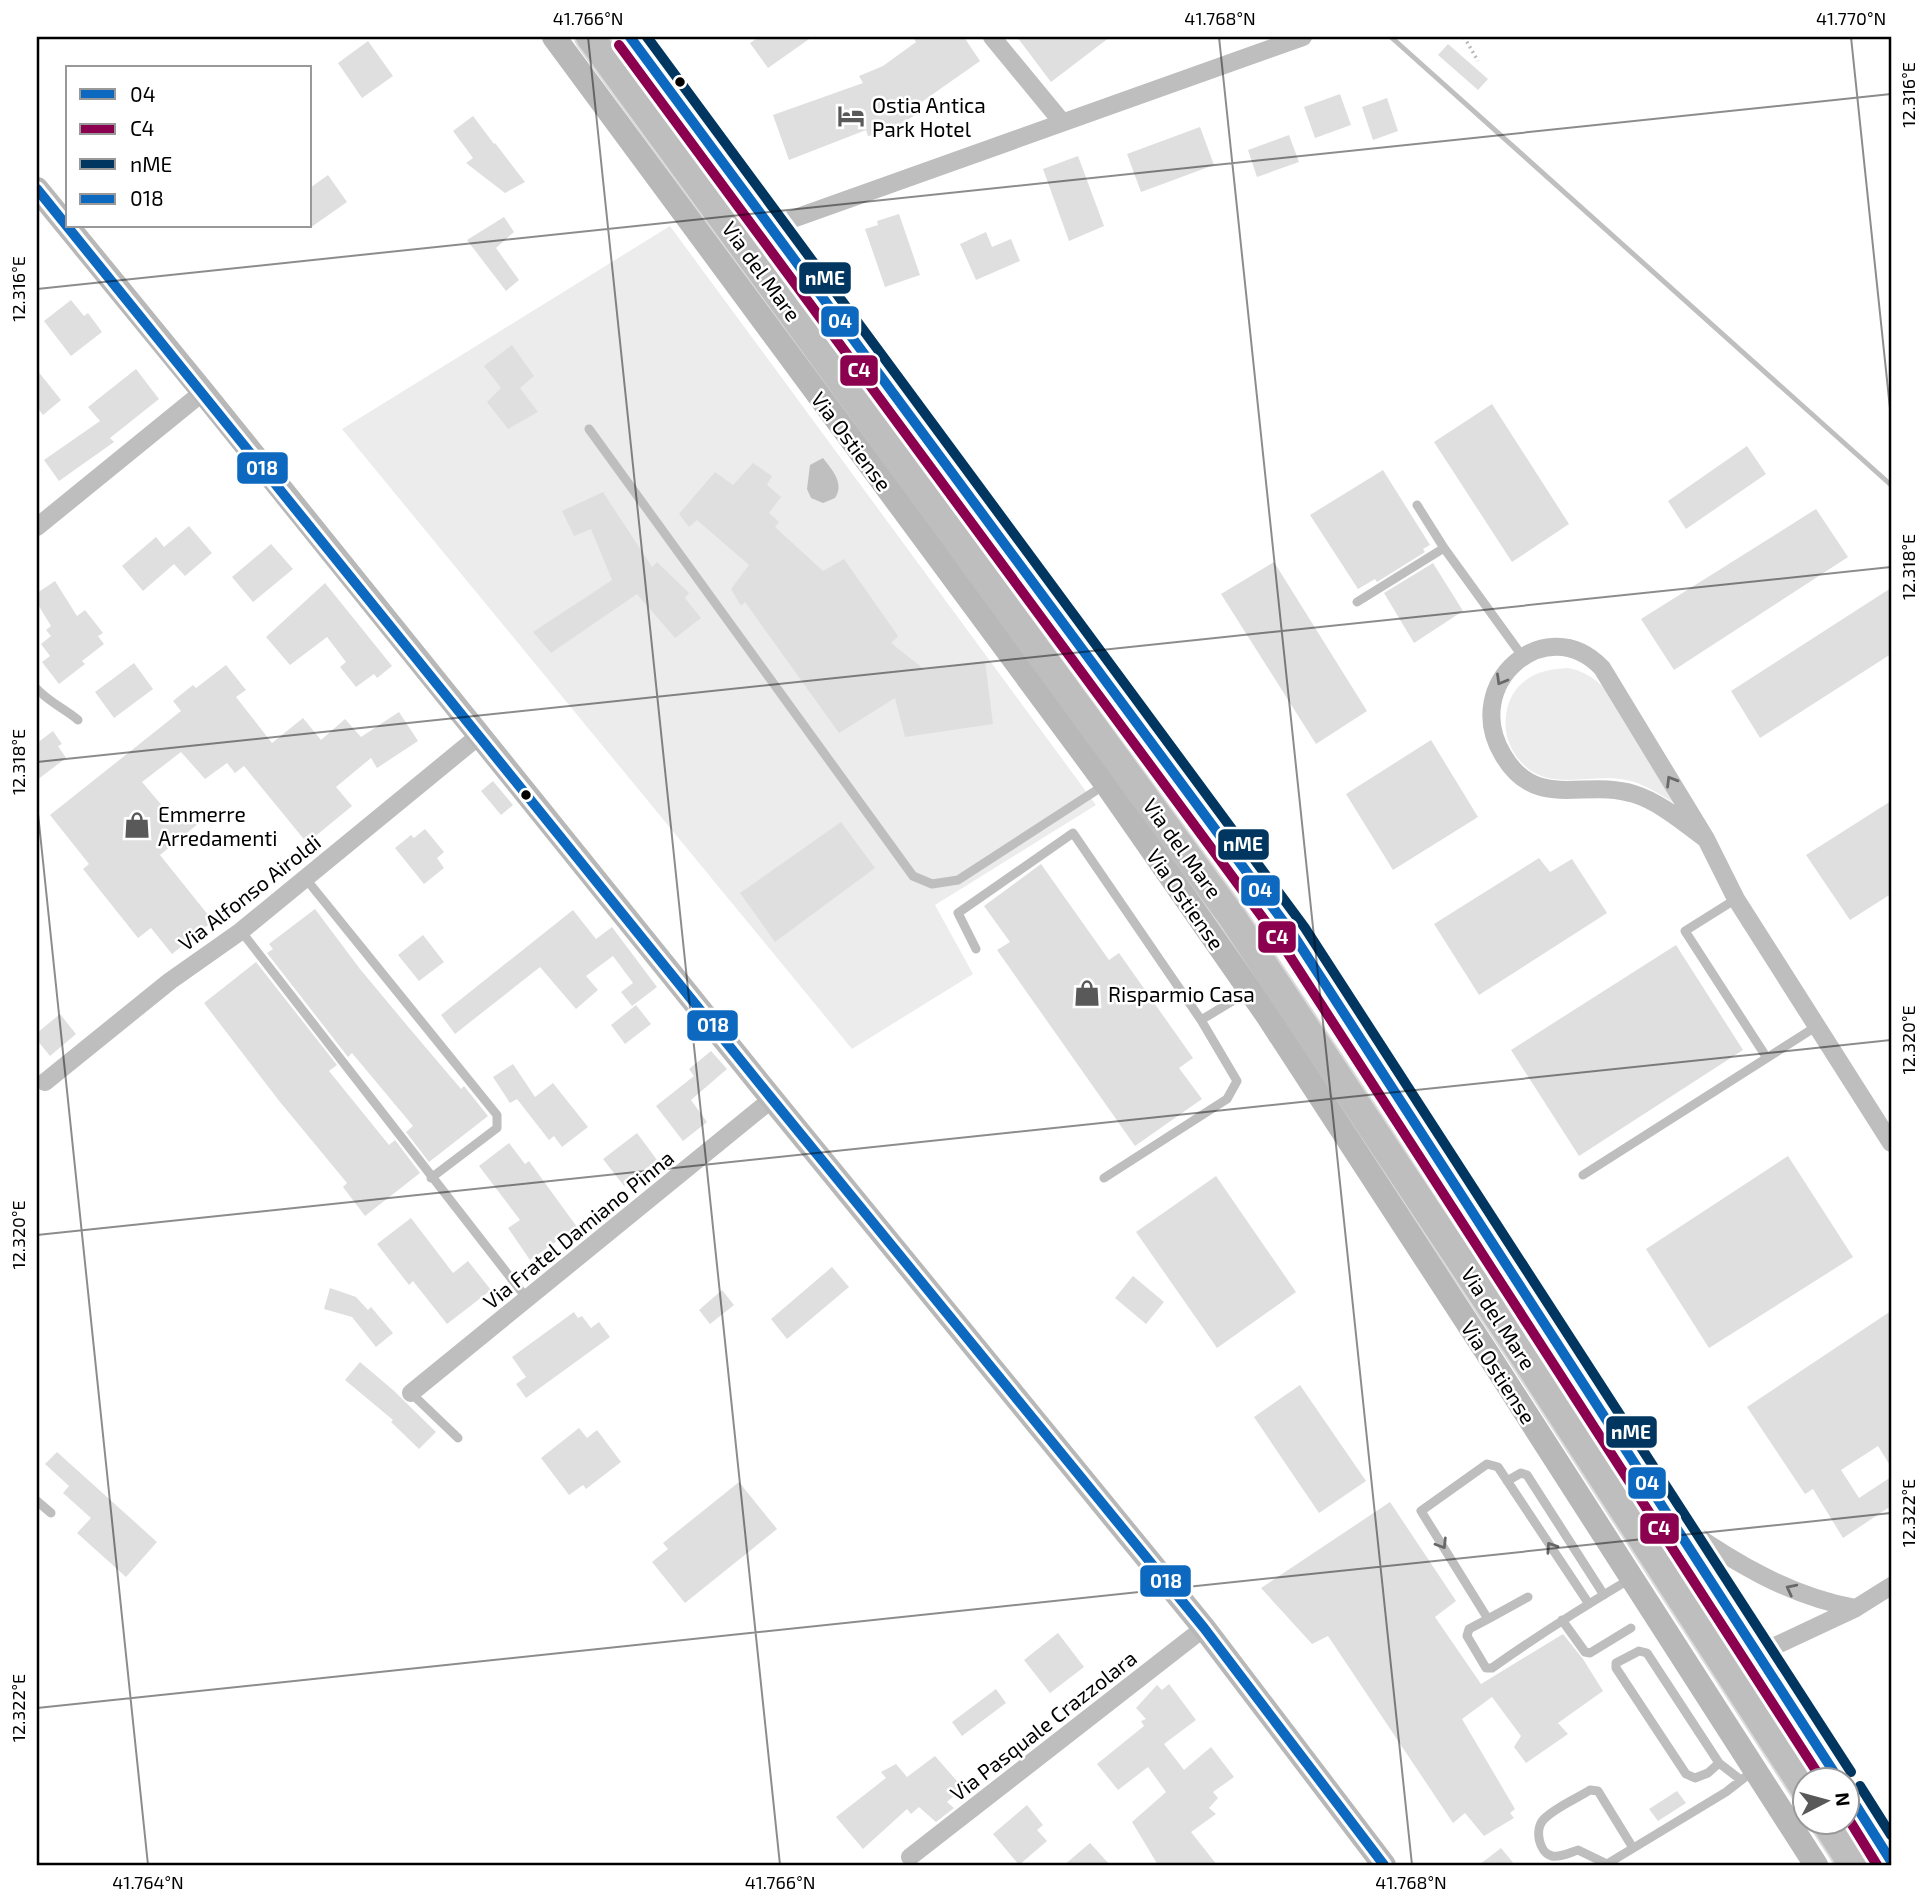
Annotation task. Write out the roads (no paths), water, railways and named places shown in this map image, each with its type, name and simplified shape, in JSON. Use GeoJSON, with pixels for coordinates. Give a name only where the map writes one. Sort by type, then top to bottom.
{"type":"FeatureCollection","features":[{"type":"Feature","properties":{"kind":"main road","name":"Via Ostiense"},"geometry":{"type":"LineString","coordinates":[[554,37],[1106,784],[1250,990],[1632,1578],[1748,1775],[1816,1865]]}},
{"type":"Feature","properties":{"kind":"main road","name":"Via del Mare"},"geometry":{"type":"LineString","coordinates":[[590,37],[1219,897],[1525,1358],[1792,1771]]}},
{"type":"Feature","properties":{"kind":"main road"},"geometry":{"type":"LineString","coordinates":[[630,37],[1294,936],[1830,1766]]}},
{"type":"Feature","properties":{"kind":"main road"},"geometry":{"type":"LineString","coordinates":[[37,189],[66,224]]}},
{"type":"Feature","properties":{"kind":"main road"},"geometry":{"type":"LineString","coordinates":[[69,228],[772,1099],[1204,1628],[1384,1865]]}},
{"type":"Feature","properties":{"kind":"main road"},"geometry":{"type":"LineString","coordinates":[[1862,1816],[1891,1861]]}},
{"type":"Feature","properties":{"kind":"main road"},"geometry":{"type":"LineString","coordinates":[[1834,1836],[1853,1865]]}},
{"type":"Feature","properties":{"kind":"street"},"geometry":{"type":"LineString","coordinates":[[992,37],[1062,122]]}},
{"type":"Feature","properties":{"kind":"street"},"geometry":{"type":"LineString","coordinates":[[770,227],[1303,37]]}},
{"type":"Feature","properties":{"kind":"street"},"geometry":{"type":"LineString","coordinates":[[37,527],[204,392]]}},
{"type":"Feature","properties":{"kind":"street"},"geometry":{"type":"LineString","coordinates":[[1706,839],[1659,806],[1634,794],[1613,789],[1566,792],[1551,790],[1525,781],[1517,775],[1498,746],[1492,708],[1496,688],[1514,662],[1545,649],[1563,648],[1585,654],[1608,674],[1706,839],[1737,899],[1891,1143]]}},
{"type":"Feature","properties":{"kind":"street","name":"Via Alfonso Airoldi"},"geometry":{"type":"LineString","coordinates":[[44,1082],[170,981],[241,931],[480,735]]}},
{"type":"Feature","properties":{"kind":"street","name":"Via Fratel Damiano Pinna"},"geometry":{"type":"LineString","coordinates":[[411,1393],[772,1099]]}},
{"type":"Feature","properties":{"kind":"street"},"geometry":{"type":"LineString","coordinates":[[1673,1520],[1718,1552],[1793,1590],[1823,1602],[1856,1608]]}},
{"type":"Feature","properties":{"kind":"street"},"geometry":{"type":"LineString","coordinates":[[1758,1654],[1856,1608],[1891,1586]]}},
{"type":"Feature","properties":{"kind":"street","name":"Via Pasquale Crazzolara"},"geometry":{"type":"LineString","coordinates":[[910,1857],[1204,1628]]}},
{"type":"Feature","properties":{"kind":"lane"},"geometry":{"type":"LineString","coordinates":[[589,429],[913,876],[932,884],[958,880],[1106,784]]}},
{"type":"Feature","properties":{"kind":"lane"},"geometry":{"type":"LineString","coordinates":[[1417,505],[1444,548],[1522,657]]}},
{"type":"Feature","properties":{"kind":"lane"},"geometry":{"type":"LineString","coordinates":[[1357,602],[1444,548]]}},
{"type":"Feature","properties":{"kind":"lane"},"geometry":{"type":"LineString","coordinates":[[37,690],[78,720]]}},
{"type":"Feature","properties":{"kind":"lane"},"geometry":{"type":"LineString","coordinates":[[976,949],[958,913],[1073,833],[1201,1020],[1237,1081],[1227,1099],[1104,1178]]}},
{"type":"Feature","properties":{"kind":"lane"},"geometry":{"type":"LineString","coordinates":[[306,879],[497,1115],[496,1128],[431,1178]]}},
{"type":"Feature","properties":{"kind":"lane"},"geometry":{"type":"LineString","coordinates":[[1737,899],[1685,931],[1767,1058]]}},
{"type":"Feature","properties":{"kind":"lane"},"geometry":{"type":"LineString","coordinates":[[241,931],[528,1300]]}},
{"type":"Feature","properties":{"kind":"lane"},"geometry":{"type":"LineString","coordinates":[[1201,1020],[1250,990]]}},
{"type":"Feature","properties":{"kind":"lane"},"geometry":{"type":"LineString","coordinates":[[1583,1175],[1817,1026]]}},
{"type":"Feature","properties":{"kind":"lane"},"geometry":{"type":"LineString","coordinates":[[411,1393],[458,1438]]}},
{"type":"Feature","properties":{"kind":"lane"},"geometry":{"type":"LineString","coordinates":[[1488,1619],[1422,1511],[1487,1464],[1498,1466],[1589,1604]]}},
{"type":"Feature","properties":{"kind":"lane"},"geometry":{"type":"LineString","coordinates":[[1507,1481],[1521,1473],[1527,1475],[1604,1595]]}},
{"type":"Feature","properties":{"kind":"lane"},"geometry":{"type":"LineString","coordinates":[[37,1501],[51,1513]]}},
{"type":"Feature","properties":{"kind":"lane"},"geometry":{"type":"LineString","coordinates":[[1528,1597],[1469,1629],[1467,1636],[1486,1668],[1492,1668],[1562,1620],[1632,1578]]}},
{"type":"Feature","properties":{"kind":"lane"},"geometry":{"type":"LineString","coordinates":[[1562,1620],[1585,1652],[1590,1653],[1631,1628]]}},
{"type":"Feature","properties":{"kind":"lane"},"geometry":{"type":"LineString","coordinates":[[1719,1762],[1708,1773],[1695,1777],[1686,1774],[1615,1668],[1616,1663],[1639,1651],[1647,1653],[1719,1762],[1748,1775]]}},
{"type":"Feature","properties":{"kind":"lane"},"geometry":{"type":"LineString","coordinates":[[1633,1848],[1598,1791],[1590,1790],[1544,1819],[1538,1832],[1547,1854],[1555,1857],[1578,1850],[1607,1864],[1633,1848],[1748,1775]]}},
{"type":"Feature","properties":{"kind":"waterway"},"geometry":{"type":"LineString","coordinates":[[1391,37],[1891,485]]}},
{"type":"Feature","properties":{"kind":"place","name":"Ostia Antica Park Hotel"},"geometry":{"type":"Point","coordinates":[851,116]}},
{"type":"Feature","properties":{"kind":"place","name":"Emmerre Arredamenti"},"geometry":{"type":"Point","coordinates":[137,825]}},
{"type":"Feature","properties":{"kind":"place","name":"Risparmio Casa"},"geometry":{"type":"Point","coordinates":[1087,993]}}]}
